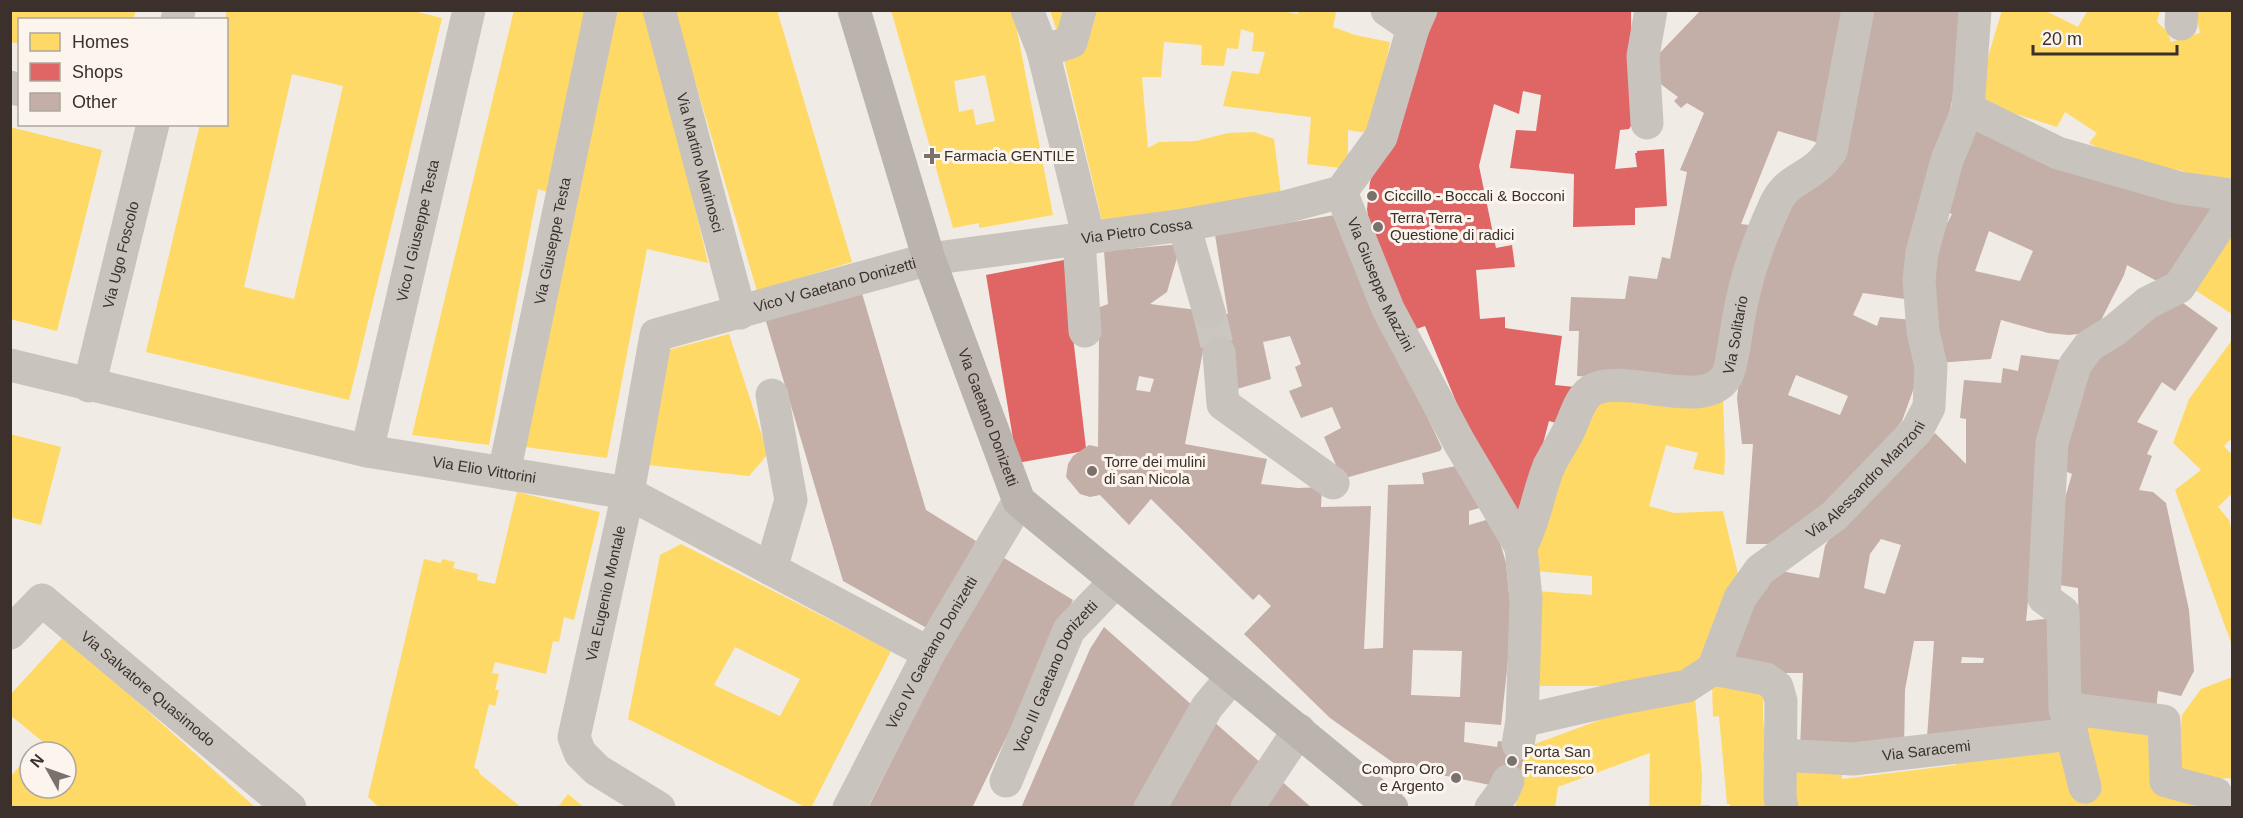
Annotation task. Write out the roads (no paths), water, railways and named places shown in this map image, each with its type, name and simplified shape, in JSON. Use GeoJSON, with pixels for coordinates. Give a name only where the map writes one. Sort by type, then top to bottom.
{"type":"FeatureCollection","features":[{"type":"Feature","properties":{"kind":"street","name":"Vico I Giuseppe Testa"},"geometry":{"type":"LineString","coordinates":[[367,452],[469,10]]}},
{"type":"Feature","properties":{"kind":"street","name":"Via Giuseppe Testa"},"geometry":{"type":"LineString","coordinates":[[504,473],[601,10]]}},
{"type":"Feature","properties":{"kind":"street","name":"Via Martino Marinosci"},"geometry":{"type":"LineString","coordinates":[[659,10],[740,313]]}},
{"type":"Feature","properties":{"kind":"street","name":"Via Gaetano Donizetti"},"geometry":{"type":"LineString","coordinates":[[854,10],[929,259],[1019,501],[1392,807]]}},
{"type":"Feature","properties":{"kind":"street"},"geometry":{"type":"LineString","coordinates":[[1028,10],[1043,51],[1084,240],[1085,331]]}},
{"type":"Feature","properties":{"kind":"street"},"geometry":{"type":"LineString","coordinates":[[1043,51],[1071,42],[1080,10]]}},
{"type":"Feature","properties":{"kind":"street"},"geometry":{"type":"LineString","coordinates":[[1647,123],[1643,56],[1651,10]]}},
{"type":"Feature","properties":{"kind":"street","name":"Via Solitario"},"geometry":{"type":"LineString","coordinates":[[1521,548],[1531,529],[1549,466],[1582,401],[1592,391],[1607,387],[1628,387],[1687,393],[1717,388],[1727,376],[1746,287],[1774,205],[1789,184],[1820,165],[1831,151],[1858,10]]}},
{"type":"Feature","properties":{"kind":"street","name":"Via Alessandro Manzoni"},"geometry":{"type":"LineString","coordinates":[[1713,669],[1740,598],[1760,570],[1834,516],[1917,430],[1929,407],[1932,366],[1923,322],[1919,280],[1922,253],[1947,160],[1968,109],[1975,10]]}},
{"type":"Feature","properties":{"kind":"street"},"geometry":{"type":"LineString","coordinates":[[1341,192],[1381,137],[1407,16]]}},
{"type":"Feature","properties":{"kind":"street"},"geometry":{"type":"LineString","coordinates":[[1968,109],[2058,153],[2180,188],[2232,195]]}},
{"type":"Feature","properties":{"kind":"street","name":"Via Ugo Foscolo"},"geometry":{"type":"LineString","coordinates":[[88,386],[153,126]]}},
{"type":"Feature","properties":{"kind":"street","name":"Via Pietro Cossa"},"geometry":{"type":"LineString","coordinates":[[929,259],[1184,225],[1286,207],[1341,192]]}},
{"type":"Feature","properties":{"kind":"street","name":"Via Giuseppe Mazzini"},"geometry":{"type":"LineString","coordinates":[[1341,192],[1388,309],[1521,548]]}},
{"type":"Feature","properties":{"kind":"street"},"geometry":{"type":"LineString","coordinates":[[2085,787],[2069,721],[2063,612],[2044,598],[2052,442],[2074,365],[2089,346],[2115,330],[2147,303],[2180,287],[2232,206]]}},
{"type":"Feature","properties":{"kind":"street"},"geometry":{"type":"LineString","coordinates":[[1184,225],[1209,312]]}},
{"type":"Feature","properties":{"kind":"street","name":"Vico V Gaetano Donizetti"},"geometry":{"type":"LineString","coordinates":[[656,335],[929,259]]}},
{"type":"Feature","properties":{"kind":"street","name":"Via Eugenio Montale"},"geometry":{"type":"LineString","coordinates":[[656,335],[628,493],[574,737],[580,753],[597,770],[659,807]]}},
{"type":"Feature","properties":{"kind":"street"},"geometry":{"type":"LineString","coordinates":[[1219,353],[1223,404],[1334,483]]}},
{"type":"Feature","properties":{"kind":"street","name":"Via Elio Vittorini"},"geometry":{"type":"LineString","coordinates":[[10,365],[88,386],[367,452],[628,493],[929,653]]}},
{"type":"Feature","properties":{"kind":"street"},"geometry":{"type":"LineString","coordinates":[[771,569],[791,500],[772,396]]}},
{"type":"Feature","properties":{"kind":"street","name":"Vico IV Gaetano Donizetti"},"geometry":{"type":"LineString","coordinates":[[849,807],[929,653],[1019,501]]}},
{"type":"Feature","properties":{"kind":"street"},"geometry":{"type":"LineString","coordinates":[[1521,548],[1526,599],[1520,732],[1622,698],[1687,686],[1713,669],[1766,679],[1777,687],[1781,701],[1780,797],[1782,807]]}},
{"type":"Feature","properties":{"kind":"street","name":"Vico III Gaetano Donizetti"},"geometry":{"type":"LineString","coordinates":[[1006,781],[1069,630],[1116,581]]}},
{"type":"Feature","properties":{"kind":"street","name":"Via Salvatore Quasimodo"},"geometry":{"type":"LineString","coordinates":[[10,633],[42,600],[290,807]]}},
{"type":"Feature","properties":{"kind":"street"},"geometry":{"type":"LineString","coordinates":[[1150,807],[1207,707],[1232,676]]}},
{"type":"Feature","properties":{"kind":"street","name":"Via Saracemi"},"geometry":{"type":"LineString","coordinates":[[1780,755],[1853,759],[2069,721],[2164,721],[2166,781],[2216,794],[2219,807]]}},
{"type":"Feature","properties":{"kind":"street"},"geometry":{"type":"LineString","coordinates":[[1247,807],[1299,730]]}},
{"type":"Feature","properties":{"kind":"tunnel"},"geometry":{"type":"LineString","coordinates":[[1209,312],[1219,353]]}},
{"type":"Feature","properties":{"kind":"place","name":"Farmacia GENTILE"},"geometry":{"type":"Point","coordinates":[932,156]}},
{"type":"Feature","properties":{"kind":"place","name":"Ciccillo - Boccali & Bocconi"},"geometry":{"type":"Point","coordinates":[1372,196]}},
{"type":"Feature","properties":{"kind":"place","name":"Terra Terra - Questione di radici"},"geometry":{"type":"Point","coordinates":[1378,227]}},
{"type":"Feature","properties":{"kind":"place","name":"Torre dei mulini di san Nicola"},"geometry":{"type":"Point","coordinates":[1092,471]}},
{"type":"Feature","properties":{"kind":"place","name":"Porta San Francesco"},"geometry":{"type":"Point","coordinates":[1512,761]}},
{"type":"Feature","properties":{"kind":"place","name":"Compro Oro e Argento"},"geometry":{"type":"Point","coordinates":[1456,778]}}]}
